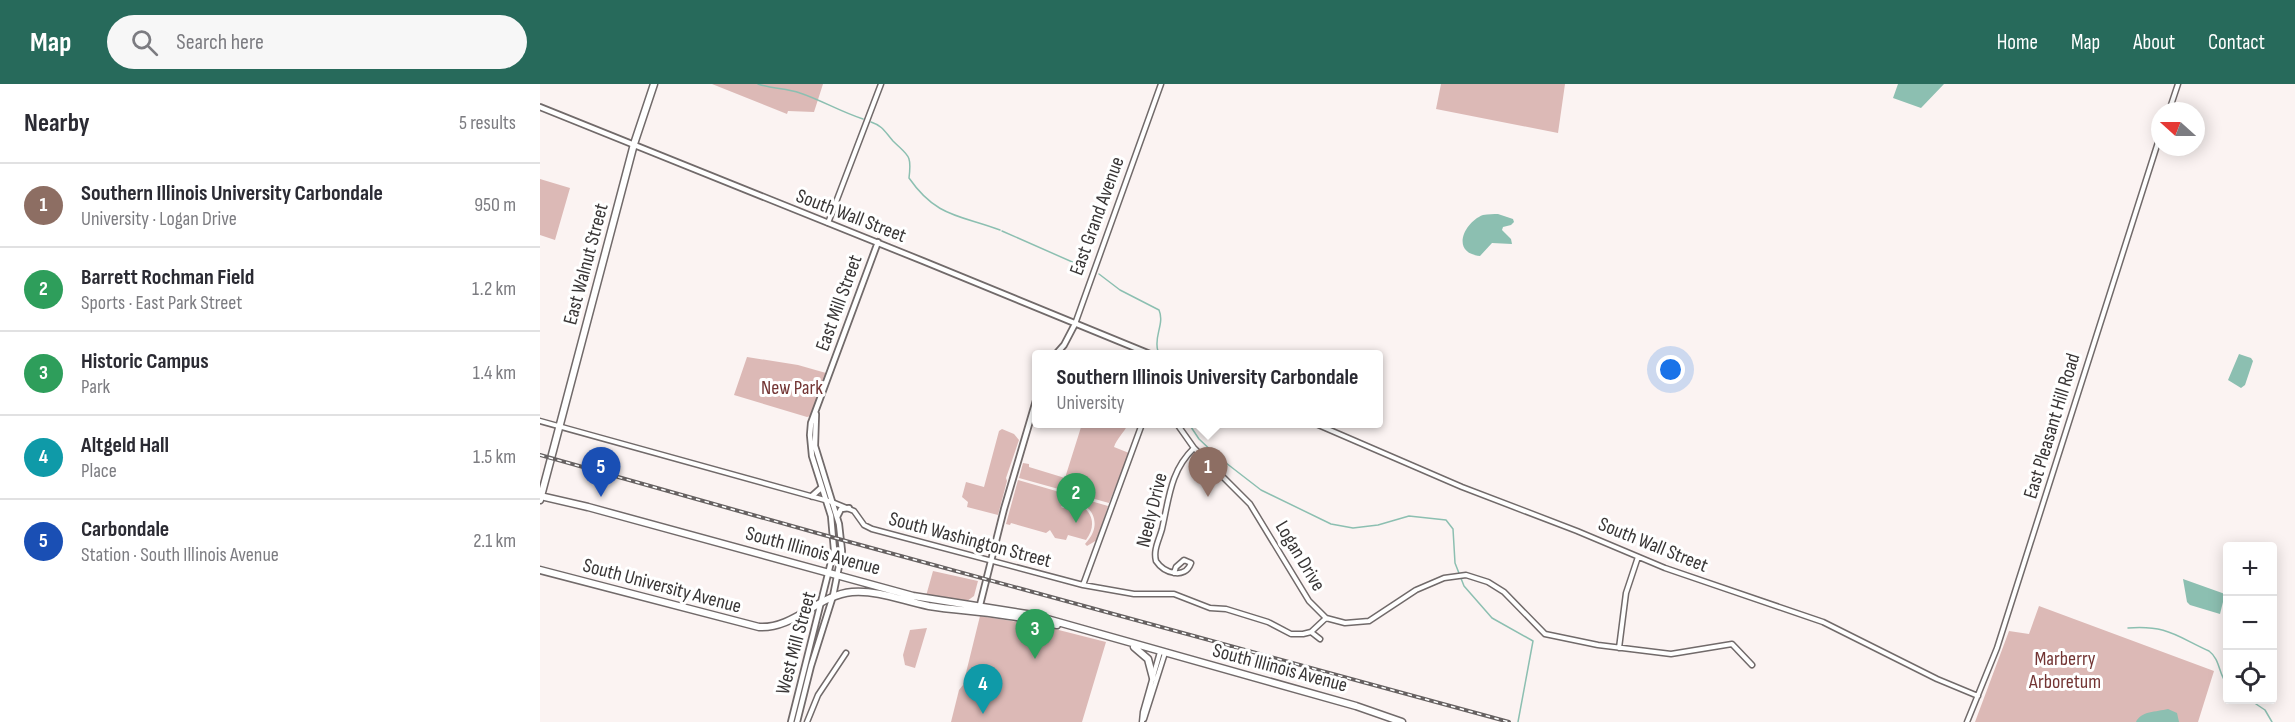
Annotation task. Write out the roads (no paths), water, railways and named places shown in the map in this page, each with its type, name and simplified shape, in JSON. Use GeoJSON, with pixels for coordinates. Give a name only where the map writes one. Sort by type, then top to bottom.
{"type":"FeatureCollection","features":[{"type":"Feature","properties":{"kind":"highway","name":"East Walnut Street"},"geometry":{"type":"LineString","coordinates":[[540,497],[634,144],[654,84]]}},
{"type":"Feature","properties":{"kind":"highway","name":"South Illinois Avenue"},"geometry":{"type":"LineString","coordinates":[[540,497],[839,574],[913,596],[980,609]]}},
{"type":"Feature","properties":{"kind":"highway","name":"South University Avenue"},"geometry":{"type":"LineString","coordinates":[[540,570],[741,624],[776,627]]}},
{"type":"Feature","properties":{"kind":"highway","name":"South Illinois Avenue"},"geometry":{"type":"LineString","coordinates":[[776,627],[833,596],[869,592],[928,605],[1033,615],[1356,705],[1402,722]]}},
{"type":"Feature","properties":{"kind":"highway"},"geometry":{"type":"LineString","coordinates":[[1126,642],[1144,654],[1151,663],[1153,678]]}},
{"type":"Feature","properties":{"kind":"main road","name":"South Wall Street"},"geometry":{"type":"LineString","coordinates":[[540,107],[1140,350]]}},
{"type":"Feature","properties":{"kind":"main road","name":"East Mill Street"},"geometry":{"type":"LineString","coordinates":[[830,572],[834,552],[834,533],[810,446],[811,423],[878,242]]}},
{"type":"Feature","properties":{"kind":"main road","name":"East Grand Avenue"},"geometry":{"type":"LineString","coordinates":[[1060,350],[1074,324]]}},
{"type":"Feature","properties":{"kind":"main road","name":"East Mill Street"},"geometry":{"type":"LineString","coordinates":[[816,409],[815,446],[841,532],[842,551],[839,574]]}},
{"type":"Feature","properties":{"kind":"main road"},"geometry":{"type":"LineString","coordinates":[[980,609],[1032,415]]}},
{"type":"Feature","properties":{"kind":"main road"},"geometry":{"type":"LineString","coordinates":[[812,496],[821,488]]}},
{"type":"Feature","properties":{"kind":"main road"},"geometry":{"type":"LineString","coordinates":[[837,517],[841,509],[849,508]]}},
{"type":"Feature","properties":{"kind":"main road","name":"West Mill Street"},"geometry":{"type":"LineString","coordinates":[[791,722],[830,572]]}},
{"type":"Feature","properties":{"kind":"main road","name":"West Mill Street"},"geometry":{"type":"LineString","coordinates":[[797,722],[811,666],[839,574]]}},
{"type":"Feature","properties":{"kind":"street"},"geometry":{"type":"LineString","coordinates":[[828,223],[881,84]]}},
{"type":"Feature","properties":{"kind":"street","name":"East Grand Avenue"},"geometry":{"type":"LineString","coordinates":[[1074,324],[1161,84]]}},
{"type":"Feature","properties":{"kind":"street"},"geometry":{"type":"LineString","coordinates":[[2172,102],[2178,84]]}},
{"type":"Feature","properties":{"kind":"street","name":"East Pleasant Hill Road"},"geometry":{"type":"LineString","coordinates":[[1966,722],[1997,648],[2154,156]]}},
{"type":"Feature","properties":{"kind":"street","name":"South Washington Street"},"geometry":{"type":"LineString","coordinates":[[540,421],[832,502],[854,511],[864,525],[872,529],[1083,585],[1134,594],[1174,594],[1210,608],[1226,609],[1253,617],[1291,634],[1311,632]]}},
{"type":"Feature","properties":{"kind":"street"},"geometry":{"type":"LineString","coordinates":[[1083,585],[1140,428]]}},
{"type":"Feature","properties":{"kind":"street","name":"Logan Drive"},"geometry":{"type":"LineString","coordinates":[[1180,428],[1194,448],[1250,504],[1309,601],[1326,618],[1345,623],[1369,621],[1416,590],[1444,578],[1459,575],[1482,579],[1504,592],[1545,634],[1619,648],[1671,654],[1731,644],[1752,665]]}},
{"type":"Feature","properties":{"kind":"street","name":"South Wall Street"},"geometry":{"type":"LineString","coordinates":[[1327,428],[1462,487],[1638,557],[1750,599],[1823,622],[1937,679],[1978,696]]}},
{"type":"Feature","properties":{"kind":"street","name":"Neely Drive"},"geometry":{"type":"LineString","coordinates":[[1174,573],[1176,567],[1184,560],[1191,563],[1188,569],[1174,573],[1165,571],[1158,565],[1154,556],[1155,549],[1171,484],[1181,462],[1194,448]]}},
{"type":"Feature","properties":{"kind":"street"},"geometry":{"type":"LineString","coordinates":[[1619,648],[1626,592],[1638,557]]}},
{"type":"Feature","properties":{"kind":"street"},"geometry":{"type":"LineString","coordinates":[[1320,639],[1311,632],[1326,618]]}},
{"type":"Feature","properties":{"kind":"street"},"geometry":{"type":"LineString","coordinates":[[807,722],[821,691],[846,653]]}},
{"type":"Feature","properties":{"kind":"street"},"geometry":{"type":"LineString","coordinates":[[1142,722],[1144,706],[1163,653]]}},
{"type":"Feature","properties":{"kind":"street"},"geometry":{"type":"LineString","coordinates":[[1142,722],[1163,653]]}},
{"type":"Feature","properties":{"kind":"waterway"},"geometry":{"type":"LineString","coordinates":[[758,84],[800,93],[863,119]]}},
{"type":"Feature","properties":{"kind":"waterway"},"geometry":{"type":"LineString","coordinates":[[871,122],[881,127],[908,156],[909,178],[929,200],[949,213],[1000,230]]}},
{"type":"Feature","properties":{"kind":"waterway"},"geometry":{"type":"LineString","coordinates":[[1002,231],[1086,268]]}},
{"type":"Feature","properties":{"kind":"waterway"},"geometry":{"type":"LineString","coordinates":[[1099,274],[1120,290],[1159,310],[1161,320],[1158,350]]}},
{"type":"Feature","properties":{"kind":"waterway"},"geometry":{"type":"LineString","coordinates":[[1192,428],[1199,439],[1217,456],[1261,490],[1331,524],[1353,528],[1378,525],[1409,516],[1446,520],[1453,529],[1455,563],[1464,586],[1492,618],[1533,641],[1518,722]]}},
{"type":"Feature","properties":{"kind":"waterway"},"geometry":{"type":"LineString","coordinates":[[2128,628],[2162,630],[2209,651],[2216,659],[2223,678]]}},
{"type":"Feature","properties":{"kind":"waterway"},"geometry":{"type":"LineString","coordinates":[[2256,704],[2265,710],[2272,722]]}},
{"type":"Feature","properties":{"kind":"railway"},"geometry":{"type":"LineString","coordinates":[[540,455],[1509,722]]}},
{"type":"Feature","properties":{"kind":"place","name":"Carbondale"},"geometry":{"type":"Point","coordinates":[601,497]}},
{"type":"Feature","properties":{"kind":"place","name":"Southern Illinois University Carbondale"},"geometry":{"type":"Point","coordinates":[1208,497]}},
{"type":"Feature","properties":{"kind":"place","name":"Barrett Rochman Field"},"geometry":{"type":"Point","coordinates":[1076,523]}},
{"type":"Feature","properties":{"kind":"place","name":"Historic Campus"},"geometry":{"type":"Point","coordinates":[1035,659]}},
{"type":"Feature","properties":{"kind":"place","name":"Altgeld Hall"},"geometry":{"type":"Point","coordinates":[983,714]}},
{"type":"Feature","properties":{"kind":"park label","name":"New Park"},"geometry":{"type":"Point","coordinates":[792,388]}},
{"type":"Feature","properties":{"kind":"park label","name":"Marberry Arboretum"},"geometry":{"type":"Point","coordinates":[2065,670]}}]}
